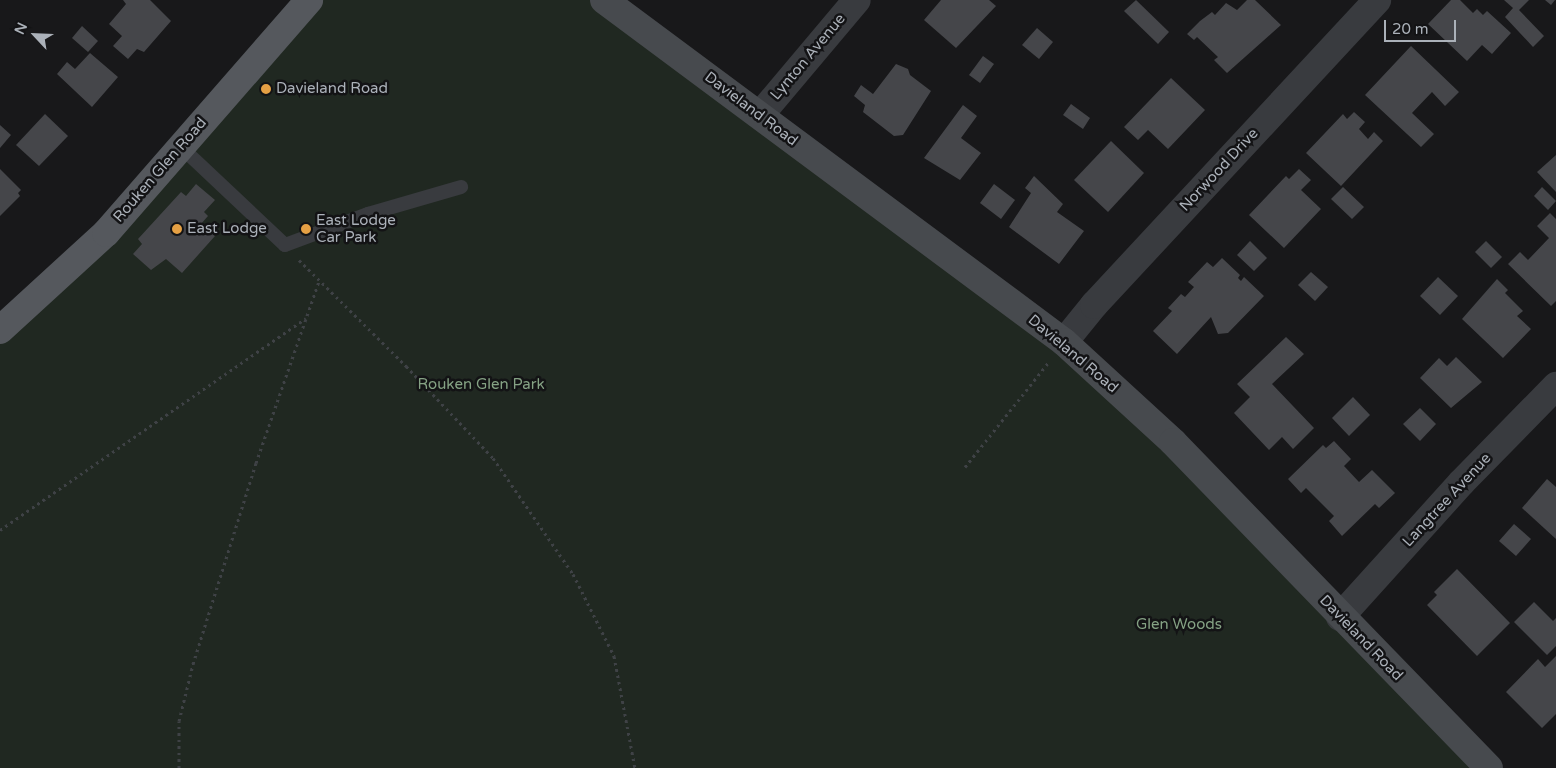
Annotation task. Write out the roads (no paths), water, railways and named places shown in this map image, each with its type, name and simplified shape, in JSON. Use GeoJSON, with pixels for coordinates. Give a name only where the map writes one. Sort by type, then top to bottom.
{"type":"FeatureCollection","features":[{"type":"Feature","properties":{"kind":"main road","name":"Rouken Glen Road"},"geometry":{"type":"LineString","coordinates":[[0,330],[106,233],[309,0]]}},
{"type":"Feature","properties":{"kind":"street","name":"Davieland Road"},"geometry":{"type":"LineString","coordinates":[[604,0],[1064,342],[1173,442],[1340,617],[1489,768]]}},
{"type":"Feature","properties":{"kind":"street","name":"Lynton Avenue"},"geometry":{"type":"LineString","coordinates":[[760,115],[857,0]]}},
{"type":"Feature","properties":{"kind":"street","name":"Norwood Drive"},"geometry":{"type":"LineString","coordinates":[[1064,342],[1094,305],[1377,0]]}},
{"type":"Feature","properties":{"kind":"street","name":"Langtree Avenue"},"geometry":{"type":"LineString","coordinates":[[1340,617],[1461,483],[1556,386]]}},
{"type":"Feature","properties":{"kind":"lane"},"geometry":{"type":"LineString","coordinates":[[181,147],[285,245],[368,214],[461,187]]}},
{"type":"Feature","properties":{"kind":"place","name":"Davieland Road"},"geometry":{"type":"Point","coordinates":[266,89]}},
{"type":"Feature","properties":{"kind":"place","name":"East Lodge"},"geometry":{"type":"Point","coordinates":[177,229]}},
{"type":"Feature","properties":{"kind":"place","name":"East Lodge Car Park"},"geometry":{"type":"Point","coordinates":[306,229]}},
{"type":"Feature","properties":{"kind":"park label","name":"Rouken Glen Park"},"geometry":{"type":"Point","coordinates":[481,385]}},
{"type":"Feature","properties":{"kind":"park label","name":"Glen Woods"},"geometry":{"type":"Point","coordinates":[1179,625]}}]}
